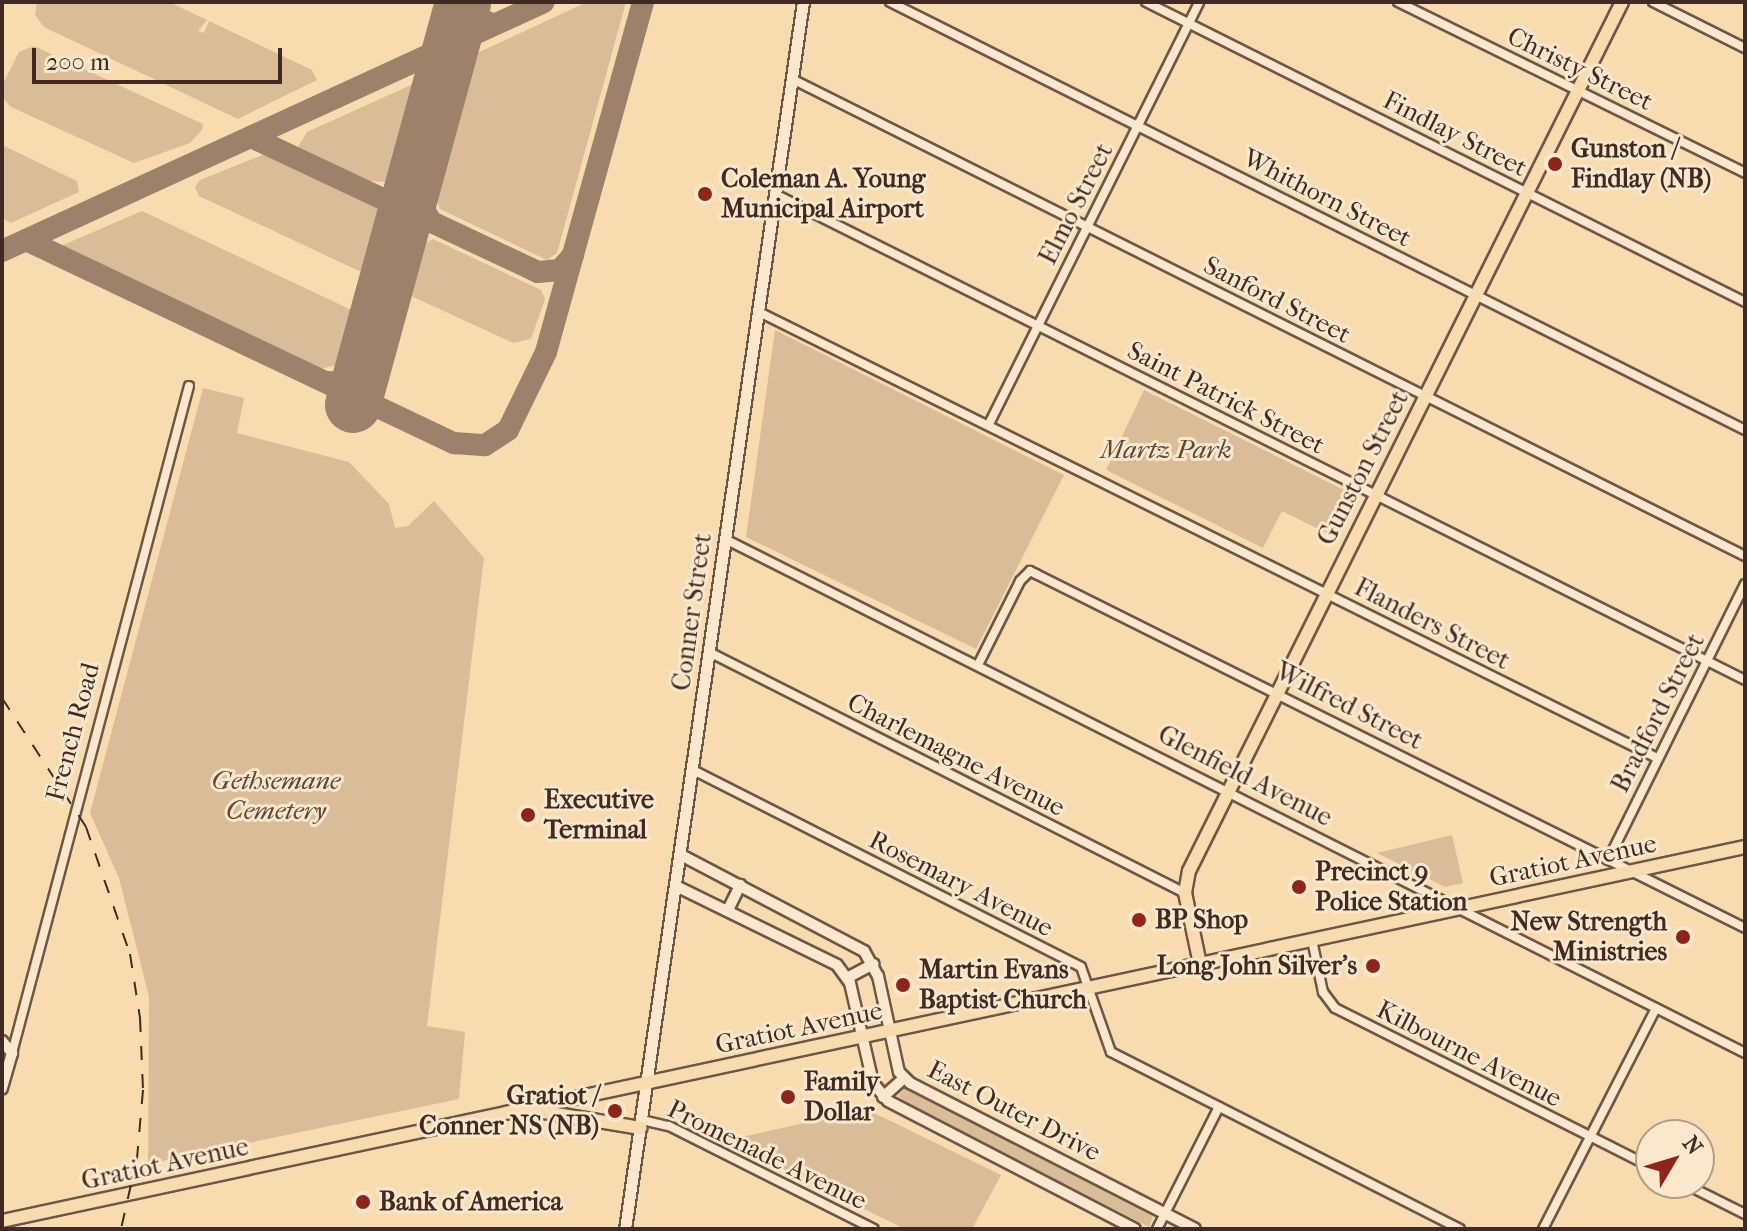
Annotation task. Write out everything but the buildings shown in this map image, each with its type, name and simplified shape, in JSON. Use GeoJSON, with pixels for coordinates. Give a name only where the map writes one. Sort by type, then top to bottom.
{"type":"FeatureCollection","features":[{"type":"Feature","properties":{"kind":"main road","name":"Conner Street"},"geometry":{"type":"LineString","coordinates":[[625,1229],[803,2]]}},
{"type":"Feature","properties":{"kind":"main road","name":"Gunston Street"},"geometry":{"type":"LineString","coordinates":[[1200,964],[1185,893],[1189,871],[1622,2]]}},
{"type":"Feature","properties":{"kind":"main road","name":"Gratiot Avenue"},"geometry":{"type":"LineString","coordinates":[[2,1221],[1745,847]]}},
{"type":"Feature","properties":{"kind":"main road"},"geometry":{"type":"LineString","coordinates":[[521,1109],[642,1124]]}},
{"type":"Feature","properties":{"kind":"street","name":"Whithorn Street"},"geometry":{"type":"LineString","coordinates":[[890,2],[1745,430]]}},
{"type":"Feature","properties":{"kind":"street","name":"Findlay Street"},"geometry":{"type":"LineString","coordinates":[[1146,2],[1745,302]]}},
{"type":"Feature","properties":{"kind":"street","name":"Elmo Street"},"geometry":{"type":"LineString","coordinates":[[989,424],[1199,2]]}},
{"type":"Feature","properties":{"kind":"street","name":"Christy Street"},"geometry":{"type":"LineString","coordinates":[[1398,2],[1745,173]]}},
{"type":"Feature","properties":{"kind":"street"},"geometry":{"type":"LineString","coordinates":[[1653,2],[1745,48]]}},
{"type":"Feature","properties":{"kind":"street","name":"Sanford Street"},"geometry":{"type":"LineString","coordinates":[[792,79],[1745,556]]}},
{"type":"Feature","properties":{"kind":"street","name":"Saint Patrick Street"},"geometry":{"type":"LineString","coordinates":[[775,194],[1745,680]]}},
{"type":"Feature","properties":{"kind":"street","name":"Flanders Street"},"geometry":{"type":"LineString","coordinates":[[759,312],[1657,758]]}},
{"type":"Feature","properties":{"kind":"street","name":"French Road"},"geometry":{"type":"LineString","coordinates":[[2,1089],[189,386]]}},
{"type":"Feature","properties":{"kind":"street","name":"Glenfield Avenue"},"geometry":{"type":"LineString","coordinates":[[725,539],[1745,1053]]}},
{"type":"Feature","properties":{"kind":"street","name":"Wilfred Street"},"geometry":{"type":"LineString","coordinates":[[978,665],[1030,571],[1745,928]]}},
{"type":"Feature","properties":{"kind":"street","name":"Bradford Street"},"geometry":{"type":"LineString","coordinates":[[1608,860],[1745,584]]}},
{"type":"Feature","properties":{"kind":"street","name":"Charlemagne Avenue"},"geometry":{"type":"LineString","coordinates":[[709,652],[1185,893]]}},
{"type":"Feature","properties":{"kind":"street","name":"Rosemary Avenue"},"geometry":{"type":"LineString","coordinates":[[693,770],[1081,967],[1092,988],[1104,1041],[1111,1052],[1460,1229]]}},
{"type":"Feature","properties":{"kind":"street"},"geometry":{"type":"LineString","coordinates":[[681,855],[851,940],[873,964],[847,978]]}},
{"type":"Feature","properties":{"kind":"street"},"geometry":{"type":"LineString","coordinates":[[728,910],[740,885]]}},
{"type":"Feature","properties":{"kind":"street"},"geometry":{"type":"LineString","coordinates":[[676,886],[828,959],[847,978],[873,1083],[883,1097],[904,1078]]}},
{"type":"Feature","properties":{"kind":"street","name":"Kilbourne Avenue"},"geometry":{"type":"LineString","coordinates":[[1312,940],[1323,992],[1335,1008],[1635,1159]]}},
{"type":"Feature","properties":{"kind":"street","name":"East Outer Drive"},"geometry":{"type":"LineString","coordinates":[[873,964],[904,1078],[1195,1229]]}},
{"type":"Feature","properties":{"kind":"street"},"geometry":{"type":"LineString","coordinates":[[1543,1229],[1656,1008]]}},
{"type":"Feature","properties":{"kind":"street"},"geometry":{"type":"LineString","coordinates":[[2,1041],[12,1053]]}},
{"type":"Feature","properties":{"kind":"street","name":"East Outer Drive"},"geometry":{"type":"LineString","coordinates":[[883,1097],[1135,1229]]}},
{"type":"Feature","properties":{"kind":"street"},"geometry":{"type":"LineString","coordinates":[[1157,1229],[1219,1107]]}},
{"type":"Feature","properties":{"kind":"street","name":"Promenade Avenue"},"geometry":{"type":"LineString","coordinates":[[642,1124],[669,1126],[874,1229]]}},
{"type":"Feature","properties":{"kind":"street"},"geometry":{"type":"LineString","coordinates":[[1715,1199],[1745,1214]]}},
{"type":"Feature","properties":{"kind":"green space"},"geometry":{"type":"Polygon","coordinates":[[[37,2],[169,2],[207,20],[198,31],[204,33],[209,21],[312,70],[317,80],[238,119],[44,27],[35,15],[37,2]]]}},
{"type":"Feature","properties":{"kind":"green space"},"geometry":{"type":"Polygon","coordinates":[[[587,2],[626,2],[557,253],[547,260],[440,209],[432,190],[465,66],[475,54],[587,2]]]}},
{"type":"Feature","properties":{"kind":"green space"},"geometry":{"type":"Polygon","coordinates":[[[34,46],[203,124],[202,130],[190,143],[134,163],[11,107],[3,98],[3,84],[19,52],[34,46]]]}},
{"type":"Feature","properties":{"kind":"green space"},"geometry":{"type":"Polygon","coordinates":[[[411,85],[418,94],[395,173],[386,182],[369,181],[298,147],[307,132],[411,85]]]}},
{"type":"Feature","properties":{"kind":"green space"},"geometry":{"type":"Polygon","coordinates":[[[2,145],[77,181],[79,192],[11,223],[2,218],[2,145]]]}},
{"type":"Feature","properties":{"kind":"green space"},"geometry":{"type":"Polygon","coordinates":[[[265,154],[378,208],[382,223],[370,267],[359,271],[199,196],[195,187],[200,180],[265,154]]]}},
{"type":"Feature","properties":{"kind":"green space"},"geometry":{"type":"Polygon","coordinates":[[[142,211],[358,313],[343,364],[320,369],[61,246],[142,211]]]}},
{"type":"Feature","properties":{"kind":"green space"},"geometry":{"type":"Polygon","coordinates":[[[433,239],[541,290],[545,299],[531,339],[513,343],[411,296],[406,282],[416,248],[433,239]]]}},
{"type":"Feature","properties":{"kind":"green space"},"geometry":{"type":"Polygon","coordinates":[[[775,330],[1064,475],[976,649],[746,537],[775,330]]]}},
{"type":"Feature","properties":{"kind":"green space","name":"Gethsemane Cemetery"},"geometry":{"type":"Polygon","coordinates":[[[203,388],[244,398],[237,433],[349,462],[389,504],[395,528],[408,526],[434,501],[484,558],[427,1026],[465,1032],[459,1099],[148,1164],[149,997],[119,878],[90,813],[203,388]]]}},
{"type":"Feature","properties":{"kind":"green space","name":"Martz Park"},"geometry":{"type":"Polygon","coordinates":[[[1144,390],[1358,497],[1337,538],[1282,511],[1263,548],[1106,470],[1144,390]]]}},
{"type":"Feature","properties":{"kind":"green space"},"geometry":{"type":"Polygon","coordinates":[[[1452,835],[1463,883],[1445,887],[1377,853],[1452,835]]]}},
{"type":"Feature","properties":{"kind":"green space"},"geometry":{"type":"Polygon","coordinates":[[[905,1088],[1147,1212],[1153,1217],[1149,1227],[911,1106],[898,1096],[905,1088]]]}},
{"type":"Feature","properties":{"kind":"green space"},"geometry":{"type":"Polygon","coordinates":[[[866,1109],[1001,1175],[972,1229],[905,1229],[724,1141],[866,1109]]]}},
{"type":"Feature","properties":{"kind":"taxiway"},"geometry":{"type":"LineString","coordinates":[[468,2],[476,16],[493,25]]}},
{"type":"Feature","properties":{"kind":"taxiway"},"geometry":{"type":"LineString","coordinates":[[2,251],[544,2]]}},
{"type":"Feature","properties":{"kind":"taxiway"},"geometry":{"type":"LineString","coordinates":[[26,240],[454,443],[485,445],[508,430],[546,352],[643,2]]}},
{"type":"Feature","properties":{"kind":"taxiway"},"geometry":{"type":"LineString","coordinates":[[251,137],[538,272],[560,270],[573,255]]}},
{"type":"Feature","properties":{"kind":"taxiway"},"geometry":{"type":"LineString","coordinates":[[419,166],[417,199],[430,220]]}},
{"type":"Feature","properties":{"kind":"taxiway"},"geometry":{"type":"LineString","coordinates":[[327,382],[346,383],[362,372]]}},
{"type":"Feature","properties":{"kind":"runway"},"geometry":{"type":"LineString","coordinates":[[353,405],[463,2]]}},
{"type":"Feature","properties":{"kind":"railway"},"geometry":{"type":"LineString","coordinates":[[2,698],[86,827],[130,954],[140,1018],[143,1090],[137,1158],[121,1229]]}},
{"type":"Feature","properties":{"kind":"place","name":"Gunston / Findlay (NB)"},"geometry":{"type":"Point","coordinates":[1555,164]}},
{"type":"Feature","properties":{"kind":"place","name":"Coleman A. Young Municipal Airport"},"geometry":{"type":"Point","coordinates":[705,194]}},
{"type":"Feature","properties":{"kind":"place","name":"Executive Terminal"},"geometry":{"type":"Point","coordinates":[528,815]}},
{"type":"Feature","properties":{"kind":"place","name":"Precinct 9 Police Station"},"geometry":{"type":"Point","coordinates":[1299,887]}},
{"type":"Feature","properties":{"kind":"place","name":"BP Shop"},"geometry":{"type":"Point","coordinates":[1139,920]}},
{"type":"Feature","properties":{"kind":"place","name":"New Strength Ministries"},"geometry":{"type":"Point","coordinates":[1683,937]}},
{"type":"Feature","properties":{"kind":"place","name":"Long John Silver's"},"geometry":{"type":"Point","coordinates":[1373,966]}},
{"type":"Feature","properties":{"kind":"place","name":"Martin Evans Baptist Church"},"geometry":{"type":"Point","coordinates":[903,985]}},
{"type":"Feature","properties":{"kind":"place","name":"Family Dollar"},"geometry":{"type":"Point","coordinates":[788,1097]}},
{"type":"Feature","properties":{"kind":"place","name":"Gratiot / Conner NS (NB)"},"geometry":{"type":"Point","coordinates":[615,1111]}},
{"type":"Feature","properties":{"kind":"place","name":"Bank of America"},"geometry":{"type":"Point","coordinates":[363,1202]}}]}
